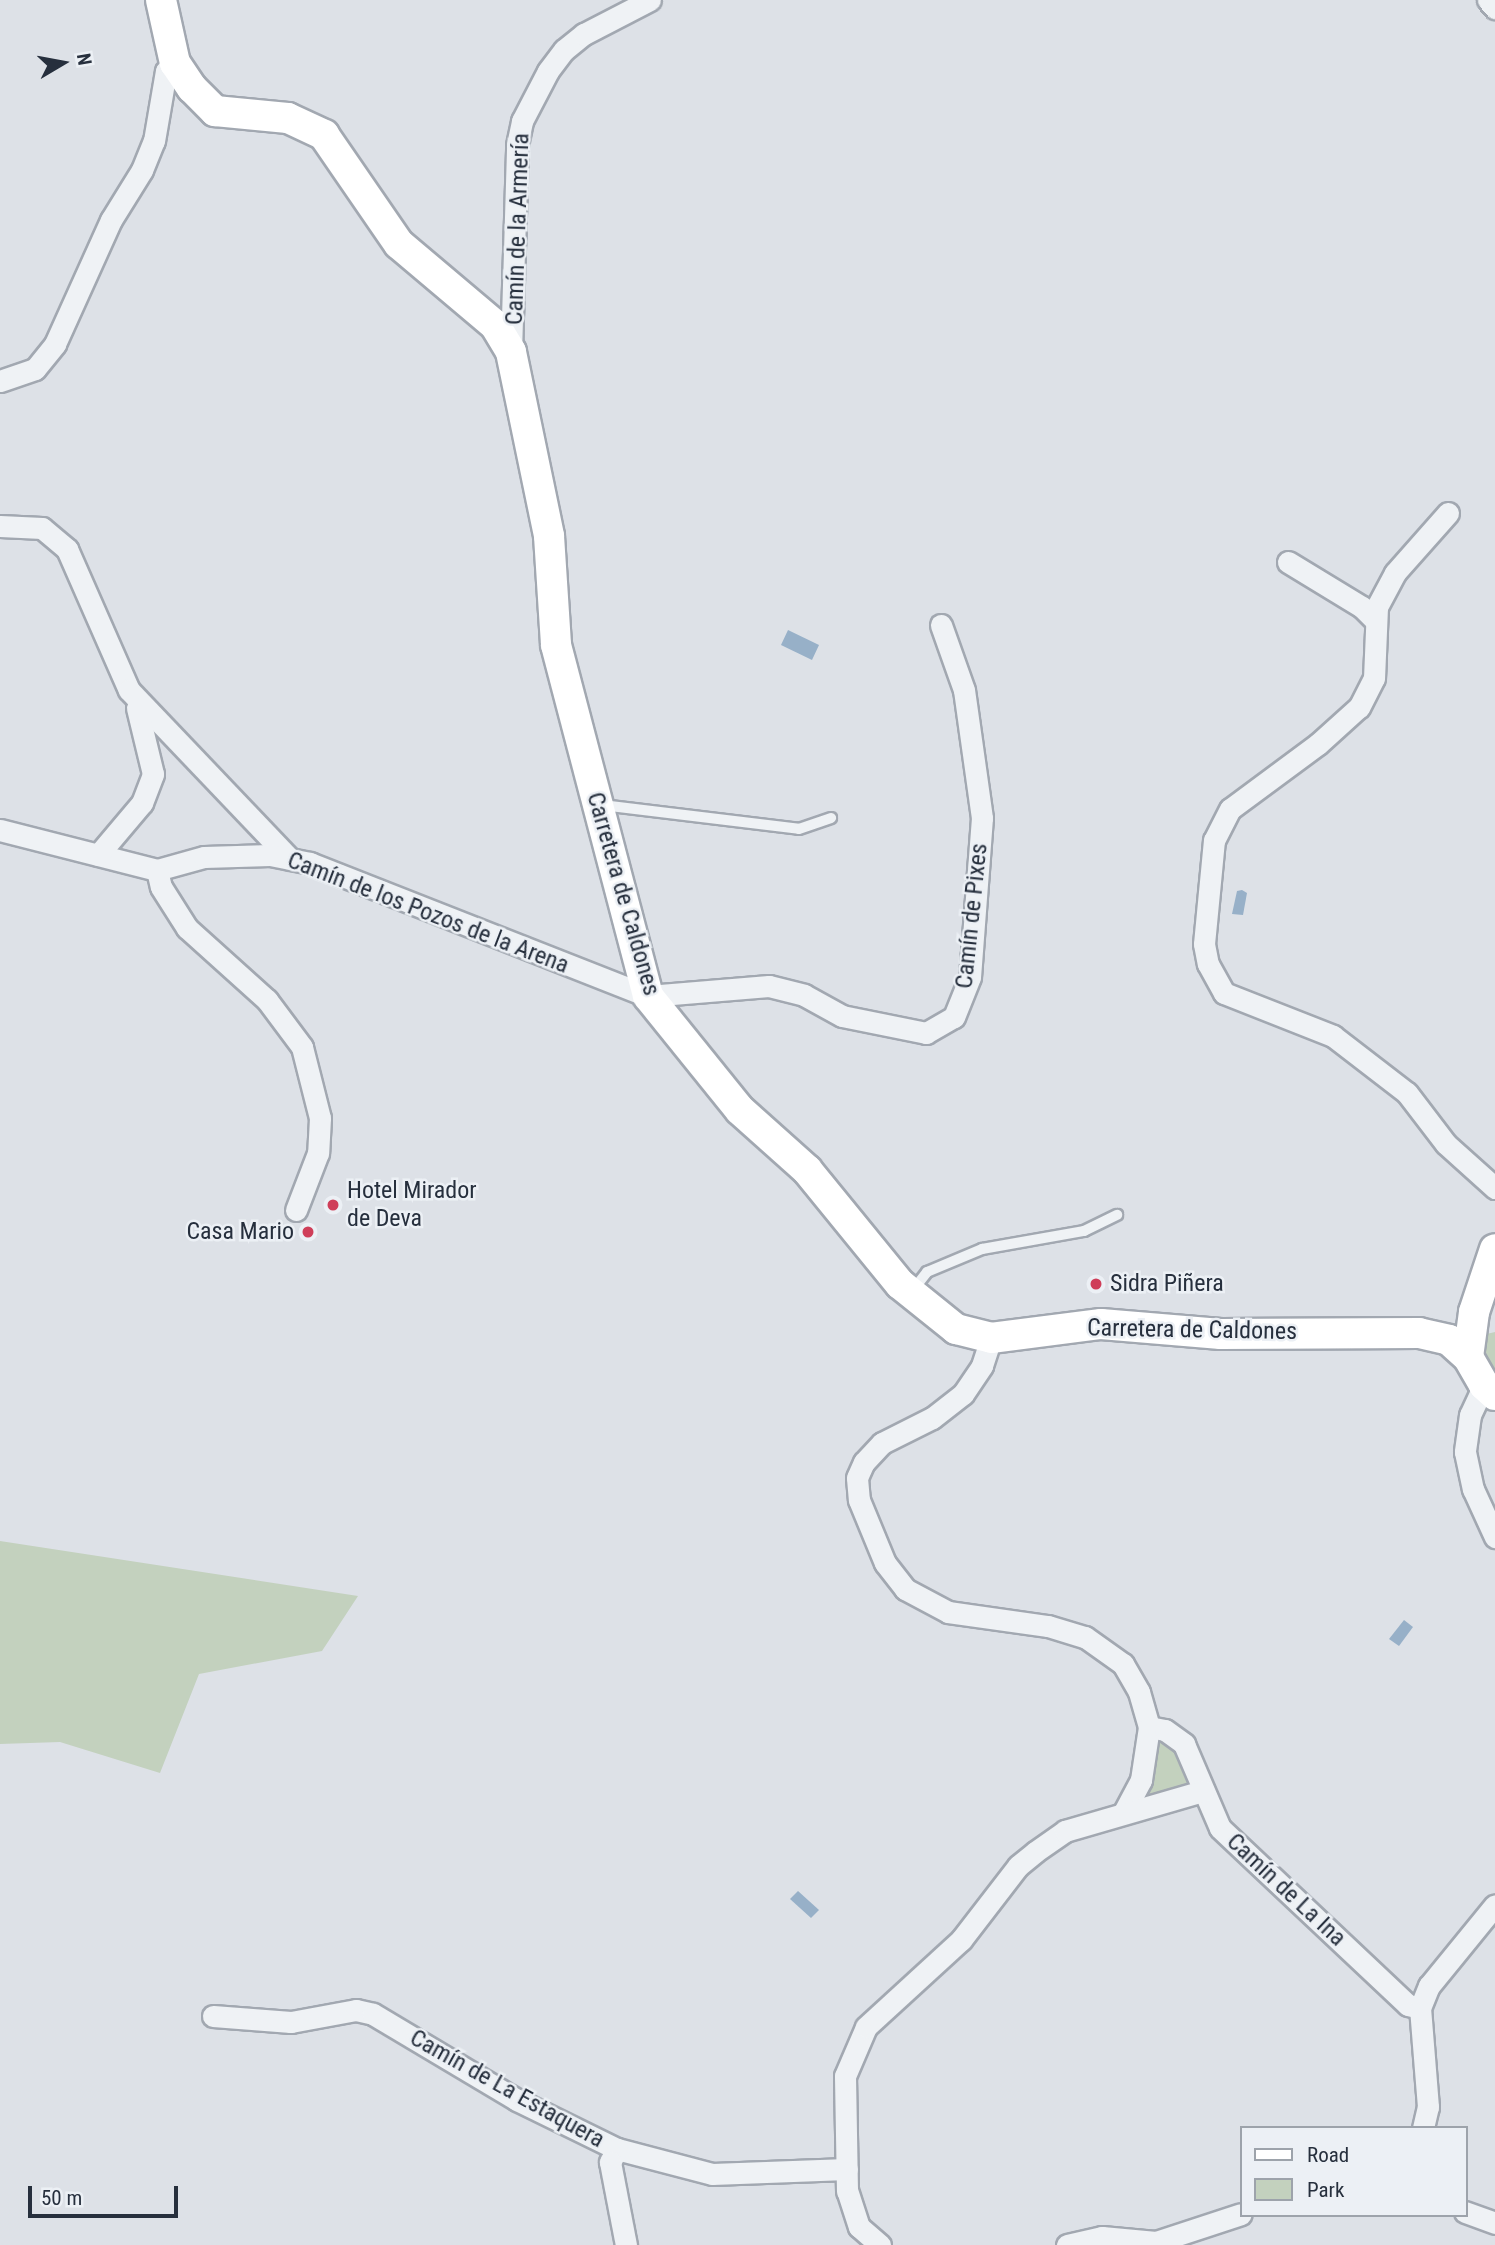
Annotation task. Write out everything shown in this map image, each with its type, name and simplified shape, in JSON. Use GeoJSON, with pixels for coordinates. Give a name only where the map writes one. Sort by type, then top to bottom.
{"type":"FeatureCollection","features":[{"type":"Feature","properties":{"kind":"street","name":"Carretera de Caldones"},"geometry":{"type":"LineString","coordinates":[[161,0],[175,63],[192,88],[215,111],[288,118],[324,135],[399,244],[495,326],[511,352],[549,536],[556,645],[596,806],[648,996],[740,1110],[807,1170],[911,1293],[956,1329],[991,1338],[1101,1324],[1221,1334],[1419,1333],[1449,1340],[1468,1357],[1489,1390]]}},
{"type":"Feature","properties":{"kind":"street","name":"Camín de la Armería"},"geometry":{"type":"LineString","coordinates":[[511,352],[517,145],[522,121],[542,80],[564,50],[584,34],[650,0]]}},
{"type":"Feature","properties":{"kind":"street"},"geometry":{"type":"LineString","coordinates":[[1488,0],[1495,8]]}},
{"type":"Feature","properties":{"kind":"street"},"geometry":{"type":"LineString","coordinates":[[0,381],[35,369],[55,344],[111,220],[142,170],[154,141],[166,71],[175,63]]}},
{"type":"Feature","properties":{"kind":"street"},"geometry":{"type":"LineString","coordinates":[[1448,513],[1395,573],[1374,620],[1376,666],[1359,707],[1318,744],[1230,809],[1218,830],[1203,922],[1208,964],[1224,993],[1334,1036],[1407,1093],[1446,1144],[1495,1188]]}},
{"type":"Feature","properties":{"kind":"street"},"geometry":{"type":"LineString","coordinates":[[0,526],[42,528],[67,549],[145,727],[153,775],[142,803],[98,855]]}},
{"type":"Feature","properties":{"kind":"street"},"geometry":{"type":"LineString","coordinates":[[1287,562],[1362,607],[1374,620]]}},
{"type":"Feature","properties":{"kind":"street","name":"Camín de Pixes"},"geometry":{"type":"LineString","coordinates":[[648,996],[753,984],[804,995],[842,1016],[907,1032],[926,1032],[954,1017],[970,977],[982,818],[964,690],[941,625]]}},
{"type":"Feature","properties":{"kind":"street"},"geometry":{"type":"LineString","coordinates":[[129,691],[290,859]]}},
{"type":"Feature","properties":{"kind":"street","name":"Camín de los Pozos de la Arena"},"geometry":{"type":"LineString","coordinates":[[0,830],[157,870],[204,857],[270,855],[290,859],[648,996]]}},
{"type":"Feature","properties":{"kind":"street"},"geometry":{"type":"LineString","coordinates":[[157,870],[161,887],[187,928],[267,1000],[302,1047],[320,1118],[318,1153],[296,1210]]}},
{"type":"Feature","properties":{"kind":"street"},"geometry":{"type":"LineString","coordinates":[[1468,1357],[1474,1312],[1495,1249]]}},
{"type":"Feature","properties":{"kind":"street"},"geometry":{"type":"LineString","coordinates":[[991,1338],[982,1366],[963,1394],[932,1418],[882,1443],[864,1462],[857,1478],[859,1500],[885,1563],[905,1589],[948,1612],[1048,1626],[1085,1637],[1123,1664],[1139,1692],[1149,1727],[1141,1780],[1124,1812]]}},
{"type":"Feature","properties":{"kind":"street"},"geometry":{"type":"LineString","coordinates":[[1489,1390],[1471,1415],[1465,1452],[1473,1489],[1495,1537]]}},
{"type":"Feature","properties":{"kind":"street","name":"Camín de La Ina"},"geometry":{"type":"LineString","coordinates":[[1149,1727],[1165,1730],[1184,1744],[1200,1773],[1203,1791],[1220,1828],[1408,2005],[1420,2008]]}},
{"type":"Feature","properties":{"kind":"street"},"geometry":{"type":"LineString","coordinates":[[871,2243],[850,2211],[847,2169],[845,2076],[866,2027],[961,1940],[1018,1866],[1035,1852],[1065,1831],[1203,1791]]}},
{"type":"Feature","properties":{"kind":"street"},"geometry":{"type":"LineString","coordinates":[[1423,2126],[1428,2107],[1420,2008],[1429,1986],[1495,1905]]}},
{"type":"Feature","properties":{"kind":"street","name":"Camín de La Estaquera"},"geometry":{"type":"LineString","coordinates":[[213,2016],[238,2015],[260,2022],[356,2010],[373,2014],[517,2100],[617,2149],[712,2174],[847,2169]]}},
{"type":"Feature","properties":{"kind":"street"},"geometry":{"type":"LineString","coordinates":[[617,2149],[610,2162],[626,2245]]}},
{"type":"Feature","properties":{"kind":"street"},"geometry":{"type":"LineString","coordinates":[[1467,2213],[1495,2223]]}},
{"type":"Feature","properties":{"kind":"street"},"geometry":{"type":"LineString","coordinates":[[1067,2245],[1102,2237],[1156,2242],[1240,2214]]}},
{"type":"Feature","properties":{"kind":"lane"},"geometry":{"type":"LineString","coordinates":[[596,806],[799,829],[831,818]]}},
{"type":"Feature","properties":{"kind":"lane"},"geometry":{"type":"LineString","coordinates":[[911,1293],[927,1272],[982,1249],[1084,1231],[1117,1215]]}},
{"type":"Feature","properties":{"kind":"green space"},"geometry":{"type":"Polygon","coordinates":[[[1495,1332],[1495,1378],[1492,1381],[1478,1336],[1495,1332]]]}},
{"type":"Feature","properties":{"kind":"green space"},"geometry":{"type":"Polygon","coordinates":[[[0,1541],[358,1596],[322,1651],[199,1674],[160,1773],[60,1742],[0,1744],[0,1541]]]}},
{"type":"Feature","properties":{"kind":"green space"},"geometry":{"type":"Polygon","coordinates":[[[1156,1734],[1179,1751],[1194,1788],[1148,1799],[1156,1734]]]}},
{"type":"Feature","properties":{"kind":"water"},"geometry":{"type":"Polygon","coordinates":[[[788,630],[819,645],[812,660],[781,645],[788,630]]]}},
{"type":"Feature","properties":{"kind":"water"},"geometry":{"type":"Polygon","coordinates":[[[1237,891],[1247,893],[1243,915],[1232,914],[1237,891]]]}},
{"type":"Feature","properties":{"kind":"water"},"geometry":{"type":"Polygon","coordinates":[[[1404,1620],[1413,1627],[1399,1646],[1389,1639],[1404,1620]]]}},
{"type":"Feature","properties":{"kind":"water"},"geometry":{"type":"Polygon","coordinates":[[[798,1891],[819,1910],[811,1918],[790,1899],[798,1891]]]}},
{"type":"Feature","properties":{"kind":"place","name":"Hotel Mirador de Deva"},"geometry":{"type":"Point","coordinates":[333,1205]}},
{"type":"Feature","properties":{"kind":"place","name":"Casa Mario"},"geometry":{"type":"Point","coordinates":[308,1232]}},
{"type":"Feature","properties":{"kind":"place","name":"Sidra Piñera"},"geometry":{"type":"Point","coordinates":[1096,1284]}}]}
